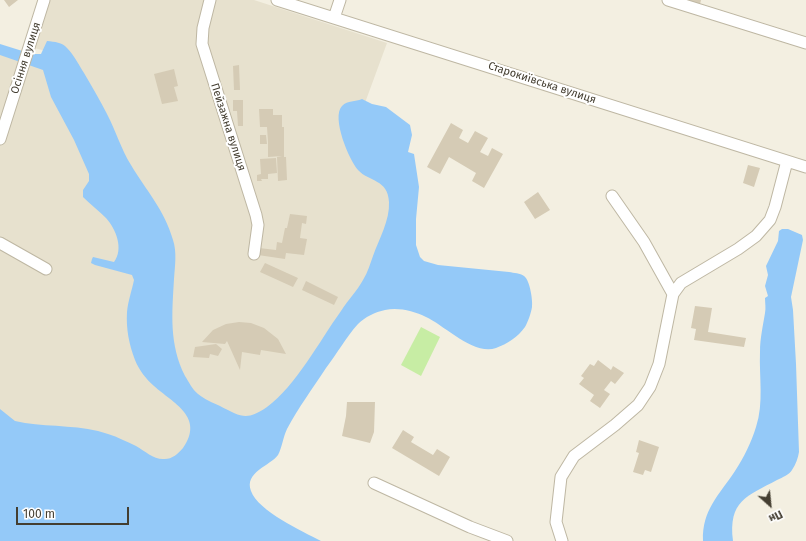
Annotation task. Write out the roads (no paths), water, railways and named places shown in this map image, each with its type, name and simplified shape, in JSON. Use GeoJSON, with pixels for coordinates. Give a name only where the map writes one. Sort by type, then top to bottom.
{"type":"FeatureCollection","features":[{"type":"Feature","properties":{"kind":"street","name":"Осіння вулиця"},"geometry":{"type":"LineString","coordinates":[[0,139],[44,0]]}},
{"type":"Feature","properties":{"kind":"street","name":"Пейзажна вулиця"},"geometry":{"type":"LineString","coordinates":[[210,0],[202,28],[202,44],[256,215],[258,225],[254,254]]}},
{"type":"Feature","properties":{"kind":"street","name":"Старокиївська вулиця"},"geometry":{"type":"LineString","coordinates":[[277,0],[806,167]]}},
{"type":"Feature","properties":{"kind":"street"},"geometry":{"type":"LineString","coordinates":[[334,18],[340,0]]}},
{"type":"Feature","properties":{"kind":"street"},"geometry":{"type":"LineString","coordinates":[[668,0],[806,43]]}},
{"type":"Feature","properties":{"kind":"street"},"geometry":{"type":"LineString","coordinates":[[562,541],[556,522],[561,477],[574,456],[615,425],[638,405],[650,387],[659,364],[672,294],[680,283],[738,249],[756,236],[770,220],[775,207],[787,161]]}},
{"type":"Feature","properties":{"kind":"street"},"geometry":{"type":"LineString","coordinates":[[612,196],[644,242],[672,294]]}},
{"type":"Feature","properties":{"kind":"street"},"geometry":{"type":"LineString","coordinates":[[0,243],[46,269]]}},
{"type":"Feature","properties":{"kind":"street"},"geometry":{"type":"LineString","coordinates":[[374,483],[470,527],[507,541]]}},
{"type":"Feature","properties":{"kind":"water"},"geometry":{"type":"Polygon","coordinates":[[[47,41],[65,46],[74,57],[110,120],[127,159],[155,201],[170,229],[175,249],[172,317],[174,340],[176,352],[185,376],[192,388],[200,396],[233,413],[249,416],[267,407],[278,398],[298,375],[358,288],[366,274],[386,223],[389,202],[385,189],[382,185],[362,174],[358,170],[350,157],[342,138],[339,111],[342,106],[347,103],[362,99],[372,104],[386,107],[410,125],[412,135],[408,152],[414,154],[419,187],[416,219],[416,245],[420,257],[424,261],[438,265],[515,273],[526,278],[531,291],[532,304],[527,323],[516,337],[496,348],[478,348],[426,317],[401,309],[390,309],[374,313],[364,319],[354,329],[291,421],[278,455],[254,474],[250,484],[251,491],[262,506],[292,526],[321,541],[0,541],[0,409],[15,421],[88,429],[108,434],[136,446],[159,459],[169,459],[183,448],[189,437],[190,428],[189,419],[184,412],[148,380],[135,360],[127,324],[127,312],[134,280],[132,275],[91,263],[93,257],[114,262],[117,257],[118,239],[116,233],[106,218],[83,197],[83,190],[89,181],[89,174],[74,140],[51,97],[43,70],[0,55],[0,44],[32,54],[41,54],[47,41]]]}},
{"type":"Feature","properties":{"kind":"water"},"geometry":{"type":"Polygon","coordinates":[[[782,229],[788,229],[802,235],[803,240],[791,297],[796,364],[798,456],[795,466],[786,476],[749,496],[737,508],[732,528],[733,541],[703,541],[703,530],[708,512],[735,471],[752,439],[756,427],[761,399],[760,342],[765,311],[765,298],[768,296],[765,286],[768,275],[766,266],[778,241],[779,231],[782,229]]]}}]}
